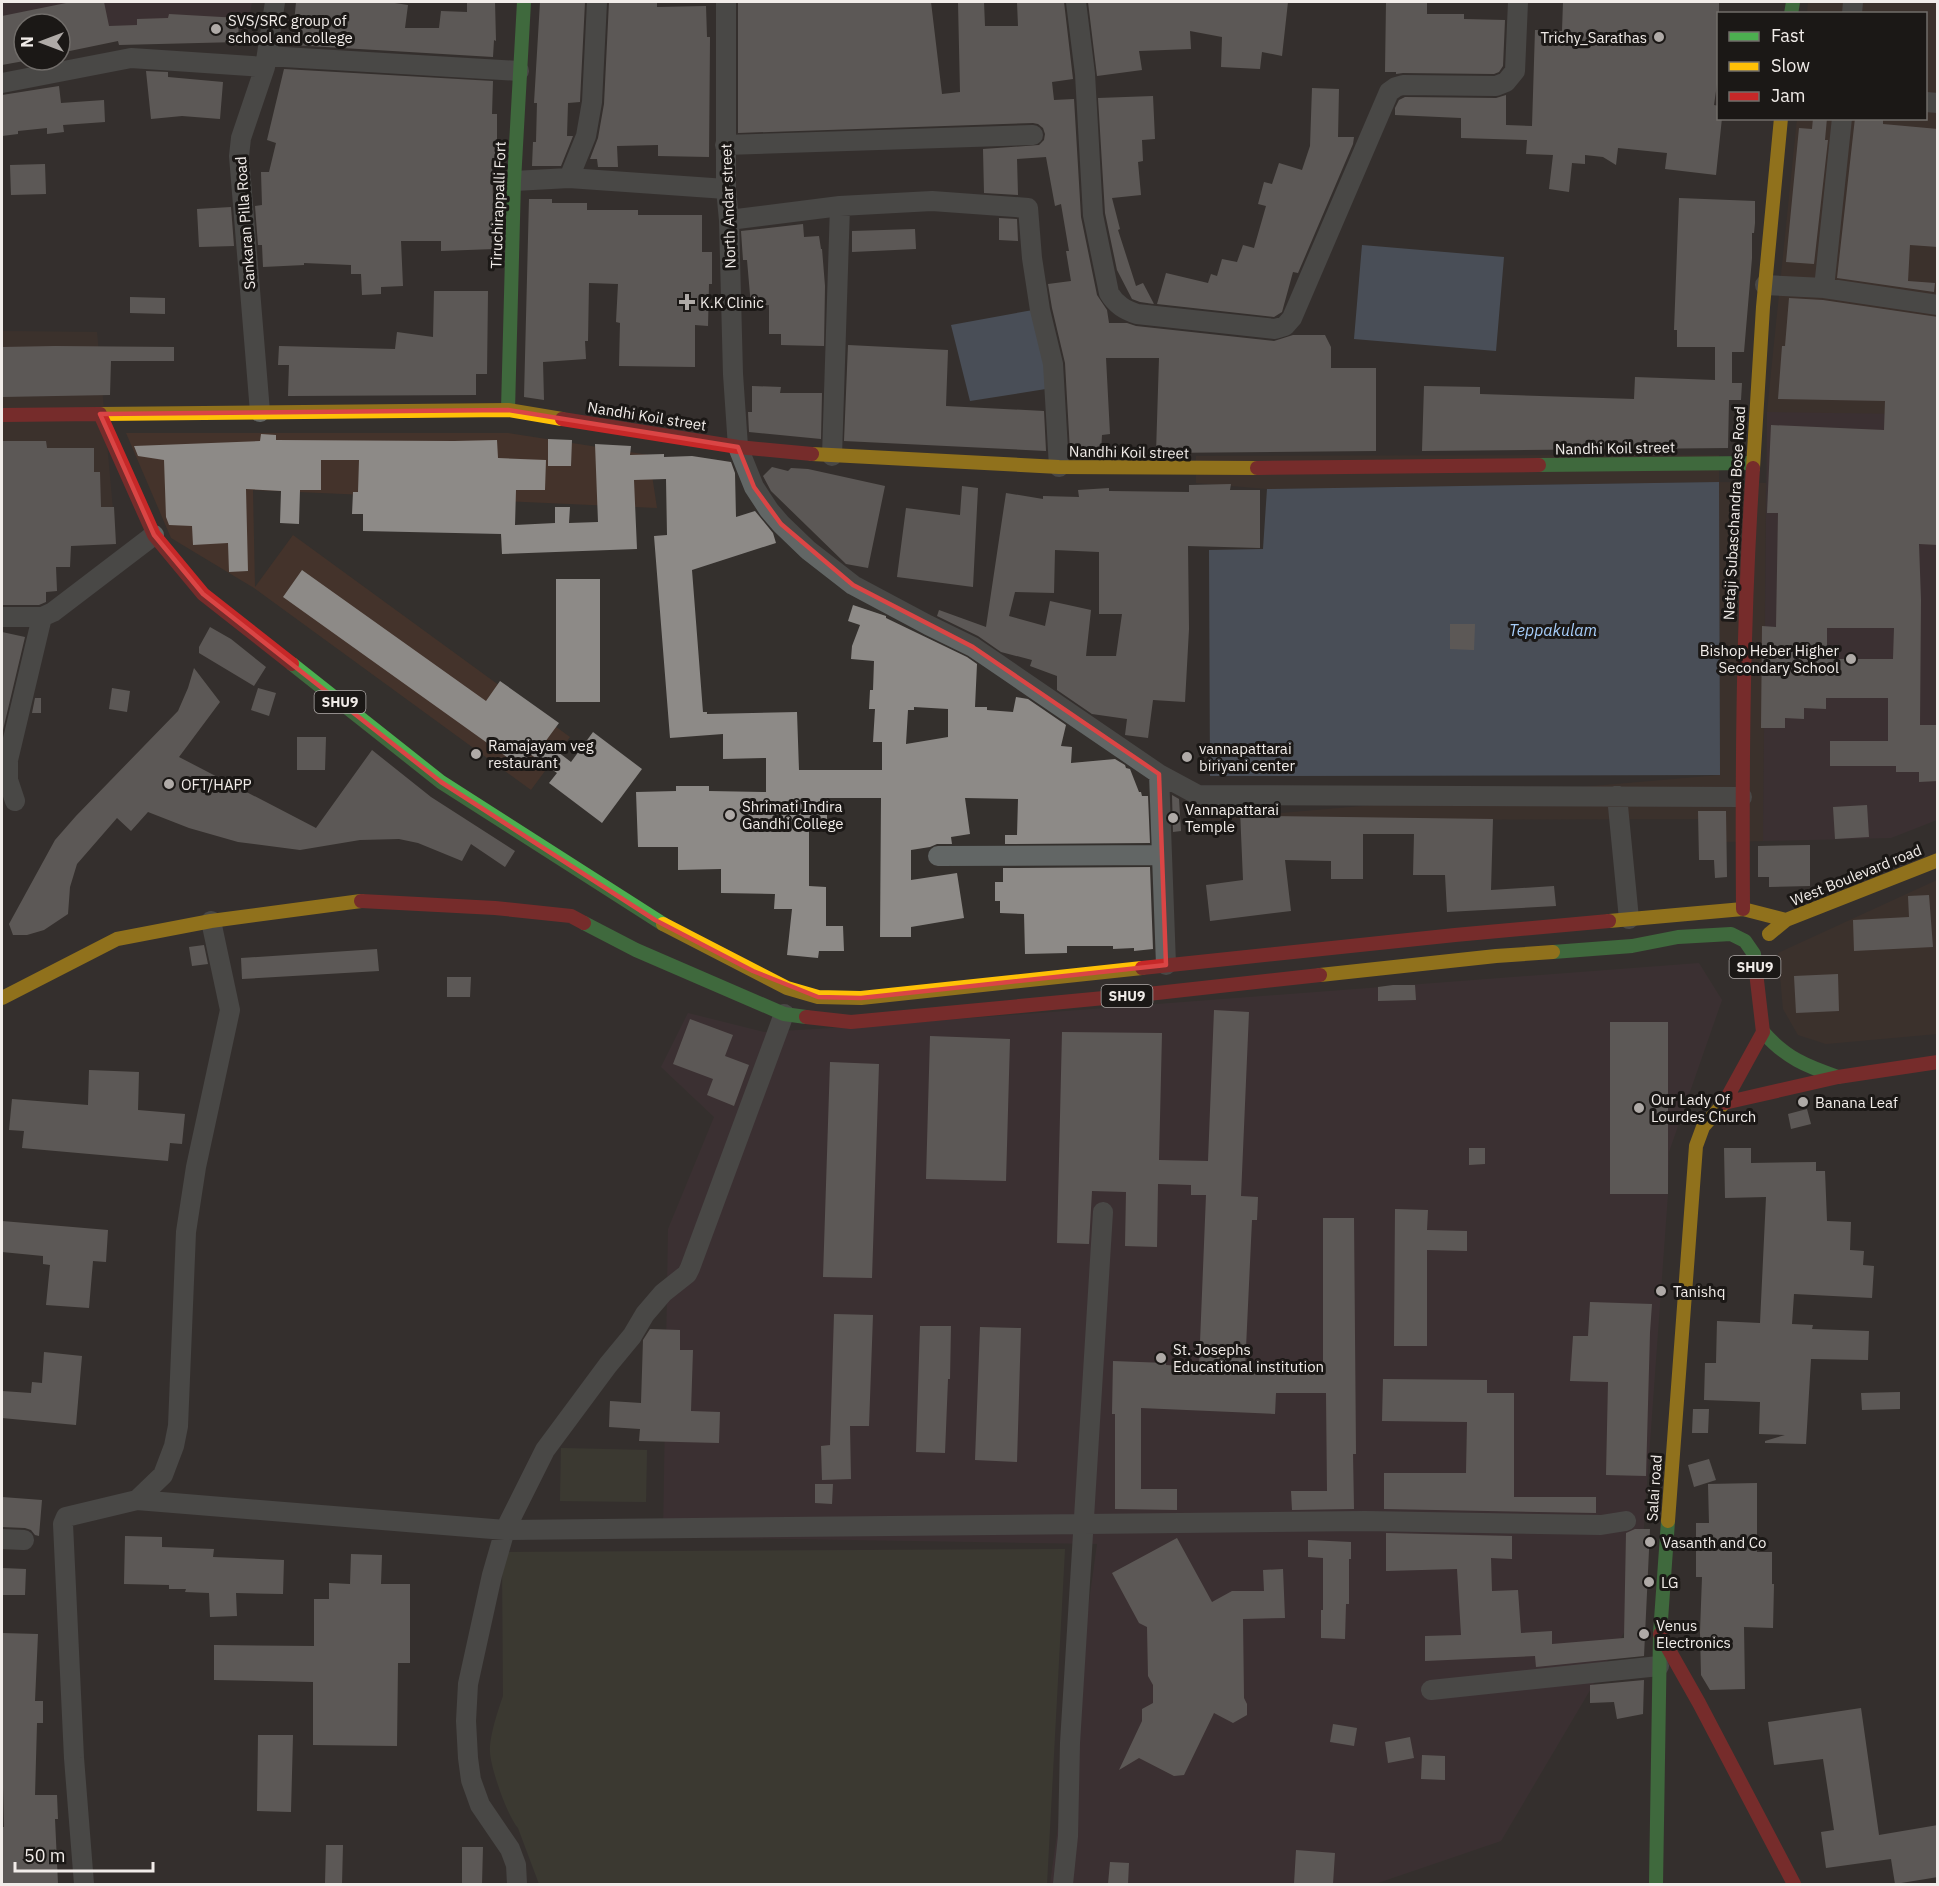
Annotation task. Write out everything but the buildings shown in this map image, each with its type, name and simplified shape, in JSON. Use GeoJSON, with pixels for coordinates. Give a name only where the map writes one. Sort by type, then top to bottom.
{"type":"FeatureCollection","features":[{"type":"Feature","properties":{"kind":"main road","name":"Tiruchirappalli Fort"},"geometry":{"type":"LineString","coordinates":[[508,410],[514,181],[524,2]]}},
{"type":"Feature","properties":{"kind":"main road","name":"Netaji Subaschandra Bose Road"},"geometry":{"type":"LineString","coordinates":[[1743,909],[1742,797],[1746,573],[1765,285],[1781,120]]}},
{"type":"Feature","properties":{"kind":"main road","name":"Nandhi Koil street"},"geometry":{"type":"LineString","coordinates":[[2,415],[508,410],[738,447],[832,456],[1059,467],[1177,469],[1753,463]]}},
{"type":"Feature","properties":{"kind":"main road","name":"SHU9"},"geometry":{"type":"LineString","coordinates":[[100,414],[154,535],[203,594],[441,782],[650,927],[787,988],[818,997],[861,998],[1166,965],[1743,909],[1786,920]]}},
{"type":"Feature","properties":{"kind":"main road","name":"West Boulevard road"},"geometry":{"type":"LineString","coordinates":[[1786,920],[1938,860]]}},
{"type":"Feature","properties":{"kind":"main road"},"geometry":{"type":"LineString","coordinates":[[2,998],[117,939],[211,921],[367,900],[495,908],[571,916],[636,950],[650,927]]}},
{"type":"Feature","properties":{"kind":"main road","name":"SHU9"},"geometry":{"type":"LineString","coordinates":[[1754,954],[1765,936],[1786,920]]}},
{"type":"Feature","properties":{"kind":"main road","name":"SHU9"},"geometry":{"type":"LineString","coordinates":[[636,950],[784,1014],[851,1022],[1169,992],[1496,956],[1632,946],[1678,937],[1731,934],[1745,941],[1754,954],[1763,1032]]}},
{"type":"Feature","properties":{"kind":"main road"},"geometry":{"type":"LineString","coordinates":[[1763,1032],[1776,1048],[1793,1061],[1838,1077]]}},
{"type":"Feature","properties":{"kind":"main road","name":"Salai road"},"geometry":{"type":"LineString","coordinates":[[1656,1884],[1660,1634],[1696,1146],[1703,1127],[1724,1103],[1763,1032]]}},
{"type":"Feature","properties":{"kind":"main road"},"geometry":{"type":"LineString","coordinates":[[1724,1103],[1838,1077],[1938,1062]]}},
{"type":"Feature","properties":{"kind":"main road"},"geometry":{"type":"LineString","coordinates":[[1660,1634],[1794,1884]]}},
{"type":"Feature","properties":{"kind":"street","name":"Sankaran Pilla Road"},"geometry":{"type":"LineString","coordinates":[[260,412],[239,156],[241,138],[266,61],[275,2]]}},
{"type":"Feature","properties":{"kind":"street"},"geometry":{"type":"LineString","coordinates":[[569,178],[586,136],[592,102],[597,2]]}},
{"type":"Feature","properties":{"kind":"street","name":"North Andar street"},"geometry":{"type":"LineString","coordinates":[[726,2],[726,189],[738,447],[754,487],[781,524],[808,550],[853,585],[973,647],[1159,774],[1198,795],[1742,797]]}},
{"type":"Feature","properties":{"kind":"street"},"geometry":{"type":"LineString","coordinates":[[1076,2],[1085,74],[1093,215],[1109,293],[1113,300],[1126,311],[1137,314],[1278,329],[1285,326],[1292,318],[1389,92],[1403,85],[1496,86],[1506,82],[1515,71],[1518,2]]}},
{"type":"Feature","properties":{"kind":"street"},"geometry":{"type":"LineString","coordinates":[[2,83],[131,58],[519,71]]}},
{"type":"Feature","properties":{"kind":"street"},"geometry":{"type":"LineString","coordinates":[[1824,288],[1842,120]]}},
{"type":"Feature","properties":{"kind":"street"},"geometry":{"type":"LineString","coordinates":[[725,145],[1033,135]]}},
{"type":"Feature","properties":{"kind":"street"},"geometry":{"type":"LineString","coordinates":[[514,181],[569,178],[726,189]]}},
{"type":"Feature","properties":{"kind":"street"},"geometry":{"type":"LineString","coordinates":[[729,220],[840,206],[932,201],[1028,208],[1033,268],[1053,364],[1059,467]]}},
{"type":"Feature","properties":{"kind":"street"},"geometry":{"type":"LineString","coordinates":[[832,456],[840,206]]}},
{"type":"Feature","properties":{"kind":"street"},"geometry":{"type":"LineString","coordinates":[[1765,285],[1824,288],[1938,305]]}},
{"type":"Feature","properties":{"kind":"street"},"geometry":{"type":"LineString","coordinates":[[2,617],[42,616],[53,612],[154,535]]}},
{"type":"Feature","properties":{"kind":"street"},"geometry":{"type":"LineString","coordinates":[[15,801],[8,780],[8,760],[42,616]]}},
{"type":"Feature","properties":{"kind":"street"},"geometry":{"type":"LineString","coordinates":[[1159,774],[1166,965]]}},
{"type":"Feature","properties":{"kind":"street"},"geometry":{"type":"LineString","coordinates":[[1617,796],[1629,919]]}},
{"type":"Feature","properties":{"kind":"street"},"geometry":{"type":"LineString","coordinates":[[938,856],[1162,855]]}},
{"type":"Feature","properties":{"kind":"street"},"geometry":{"type":"LineString","coordinates":[[137,1500],[163,1475],[174,1446],[178,1426],[186,1232],[195,1167],[230,1010],[211,921]]}},
{"type":"Feature","properties":{"kind":"street"},"geometry":{"type":"LineString","coordinates":[[517,1884],[516,1865],[510,1849],[480,1805],[471,1780],[466,1721],[470,1674],[492,1575],[505,1530],[545,1450],[632,1336],[645,1314],[663,1293],[687,1274],[784,1014]]}},
{"type":"Feature","properties":{"kind":"street"},"geometry":{"type":"LineString","coordinates":[[1063,1884],[1068,1836],[1070,1743],[1103,1212]]}},
{"type":"Feature","properties":{"kind":"street"},"geometry":{"type":"LineString","coordinates":[[84,1884],[74,1758],[63,1524],[66,1517],[137,1500],[505,1530],[1365,1521],[1601,1525],[1626,1521]]}},
{"type":"Feature","properties":{"kind":"street"},"geometry":{"type":"LineString","coordinates":[[2,1539],[24,1540]]}},
{"type":"Feature","properties":{"kind":"street"},"geometry":{"type":"LineString","coordinates":[[1431,1690],[1659,1666]]}},
{"type":"Feature","properties":{"kind":"highlighted area"},"geometry":{"type":"Polygon","coordinates":[[[508,410],[738,447],[754,487],[781,524],[853,585],[973,647],[1159,774],[1166,965],[861,998],[818,997],[753,971],[655,920],[441,782],[203,594],[154,535],[100,414],[508,410]]]}},
{"type":"Feature","properties":{"kind":"shaded area","name":"SVS/SRC group of school and college"},"geometry":{"type":"Polygon","coordinates":[[[2,2],[252,2],[247,30],[72,25],[72,12],[12,12],[12,53],[2,55],[2,2]]]}},
{"type":"Feature","properties":{"kind":"shaded area"},"geometry":{"type":"Polygon","coordinates":[[[1808,2],[1937,2],[1937,497],[1767,412],[1797,120],[1927,120],[1927,12],[1807,12],[1808,2]]]}},
{"type":"Feature","properties":{"kind":"shaded area"},"geometry":{"type":"Polygon","coordinates":[[[2,331],[97,332],[113,510],[2,510],[2,331]]]}},
{"type":"Feature","properties":{"kind":"shaded area","name":"Bishop Heber Higher Secondary School"},"geometry":{"type":"Polygon","coordinates":[[[1767,412],[1908,414],[1937,497],[1937,820],[1891,838],[1763,841],[1767,412]]]}},
{"type":"Feature","properties":{"kind":"shaded area"},"geometry":{"type":"Polygon","coordinates":[[[126,433],[508,433],[649,455],[657,508],[253,490],[255,587],[293,535],[570,737],[531,790],[254,588],[171,538],[126,433]]]}},
{"type":"Feature","properties":{"kind":"shaded area"},"geometry":{"type":"Polygon","coordinates":[[[1719,455],[1719,482],[1267,489],[1196,483],[1196,456],[1719,455]]]}},
{"type":"Feature","properties":{"kind":"shaded area"},"geometry":{"type":"Polygon","coordinates":[[[1719,482],[1766,483],[1763,841],[1723,842],[1721,819],[1201,820],[1720,775],[1719,482]]]}},
{"type":"Feature","properties":{"kind":"shaded area"},"geometry":{"type":"Polygon","coordinates":[[[1937,880],[1937,1034],[1826,1044],[1798,1035],[1783,1009],[1778,953],[1937,880]]]}},
{"type":"Feature","properties":{"kind":"shaded area","name":"St. Josephs Educational institution"},"geometry":{"type":"Polygon","coordinates":[[[1699,963],[1722,1000],[1669,1152],[1668,1194],[1638,1609],[1501,1841],[1375,1884],[1050,1884],[1097,1544],[663,1537],[668,1229],[714,1117],[661,1067],[688,1013],[764,1032],[1699,963]]]}},
{"type":"Feature","properties":{"kind":"green space"},"geometry":{"type":"Polygon","coordinates":[[[561,1448],[647,1450],[646,1502],[560,1501],[561,1448]]]}},
{"type":"Feature","properties":{"kind":"green space"},"geometry":{"type":"Polygon","coordinates":[[[1065,1549],[1047,1884],[539,1884],[518,1828],[500,1792],[490,1752],[492,1732],[503,1696],[502,1552],[1065,1549]]]}},
{"type":"Feature","properties":{"kind":"water"},"geometry":{"type":"Polygon","coordinates":[[[1362,245],[1504,257],[1496,351],[1354,339],[1362,245]]]}},
{"type":"Feature","properties":{"kind":"water"},"geometry":{"type":"Polygon","coordinates":[[[1033,310],[1052,388],[970,401],[951,325],[1033,310]]]}},
{"type":"Feature","properties":{"kind":"water","name":"Teppakulam"},"geometry":{"type":"Polygon","coordinates":[[[1719,482],[1720,775],[1210,776],[1209,550],[1263,549],[1267,489],[1719,482]]]}},
{"type":"Feature","properties":{"kind":"traffic: fast"},"geometry":{"type":"LineString","coordinates":[[508,410],[514,181],[524,2]]}},
{"type":"Feature","properties":{"kind":"traffic: fast"},"geometry":{"type":"LineString","coordinates":[[1791,12],[1793,2]]}},
{"type":"Feature","properties":{"kind":"traffic: fast"},"geometry":{"type":"LineString","coordinates":[[1539,465],[1753,463]]}},
{"type":"Feature","properties":{"kind":"traffic: fast"},"geometry":{"type":"LineString","coordinates":[[292,664],[441,782],[663,924]]}},
{"type":"Feature","properties":{"kind":"traffic: fast"},"geometry":{"type":"LineString","coordinates":[[584,923],[636,950],[784,1014],[806,1017]]}},
{"type":"Feature","properties":{"kind":"traffic: fast"},"geometry":{"type":"LineString","coordinates":[[1553,952],[1632,946],[1678,937],[1731,934],[1745,941],[1754,954],[1756,972]]}},
{"type":"Feature","properties":{"kind":"traffic: fast"},"geometry":{"type":"LineString","coordinates":[[1763,1032],[1788,1055],[1838,1077]]}},
{"type":"Feature","properties":{"kind":"traffic: fast"},"geometry":{"type":"LineString","coordinates":[[1656,1884],[1660,1634],[1668,1521]]}},
{"type":"Feature","properties":{"kind":"traffic: slow"},"geometry":{"type":"LineString","coordinates":[[1753,468],[1763,307],[1781,120]]}},
{"type":"Feature","properties":{"kind":"traffic: slow"},"geometry":{"type":"LineString","coordinates":[[100,414],[508,410],[562,419]]}},
{"type":"Feature","properties":{"kind":"traffic: slow"},"geometry":{"type":"LineString","coordinates":[[812,454],[1059,467],[1257,468]]}},
{"type":"Feature","properties":{"kind":"traffic: slow"},"geometry":{"type":"LineString","coordinates":[[1769,934],[1786,920],[1938,860]]}},
{"type":"Feature","properties":{"kind":"traffic: slow"},"geometry":{"type":"LineString","coordinates":[[2,998],[117,939],[211,921],[361,901]]}},
{"type":"Feature","properties":{"kind":"traffic: slow"},"geometry":{"type":"LineString","coordinates":[[1609,921],[1743,909],[1786,920]]}},
{"type":"Feature","properties":{"kind":"traffic: slow"},"geometry":{"type":"LineString","coordinates":[[663,924],[787,988],[818,997],[861,998],[1142,968]]}},
{"type":"Feature","properties":{"kind":"traffic: slow"},"geometry":{"type":"LineString","coordinates":[[1320,975],[1553,952]]}},
{"type":"Feature","properties":{"kind":"traffic: slow"},"geometry":{"type":"LineString","coordinates":[[1668,1521],[1696,1146],[1703,1127],[1724,1103]]}},
{"type":"Feature","properties":{"kind":"traffic: jam"},"geometry":{"type":"LineString","coordinates":[[2,415],[100,414],[154,535],[203,594],[292,664]]}},
{"type":"Feature","properties":{"kind":"traffic: jam"},"geometry":{"type":"LineString","coordinates":[[562,419],[738,447],[812,454]]}},
{"type":"Feature","properties":{"kind":"traffic: jam"},"geometry":{"type":"LineString","coordinates":[[1257,468],[1539,465]]}},
{"type":"Feature","properties":{"kind":"traffic: jam"},"geometry":{"type":"LineString","coordinates":[[1743,909],[1744,688],[1753,468]]}},
{"type":"Feature","properties":{"kind":"traffic: jam"},"geometry":{"type":"LineString","coordinates":[[361,901],[495,908],[571,916],[584,923]]}},
{"type":"Feature","properties":{"kind":"traffic: jam"},"geometry":{"type":"LineString","coordinates":[[1142,968],[1609,921]]}},
{"type":"Feature","properties":{"kind":"traffic: jam"},"geometry":{"type":"LineString","coordinates":[[1724,1103],[1763,1032],[1756,972]]}},
{"type":"Feature","properties":{"kind":"traffic: jam"},"geometry":{"type":"LineString","coordinates":[[806,1017],[851,1022],[1320,975]]}},
{"type":"Feature","properties":{"kind":"traffic: jam"},"geometry":{"type":"LineString","coordinates":[[1724,1103],[1838,1077],[1938,1062]]}},
{"type":"Feature","properties":{"kind":"traffic: jam"},"geometry":{"type":"LineString","coordinates":[[1660,1634],[1794,1884]]}},
{"type":"Feature","properties":{"kind":"place","name":"SVS/SRC group of school and college"},"geometry":{"type":"Point","coordinates":[216,29]}},
{"type":"Feature","properties":{"kind":"place","name":"Trichy_Sarathas"},"geometry":{"type":"Point","coordinates":[1659,37]}},
{"type":"Feature","properties":{"kind":"place","name":"K.K Clinic"},"geometry":{"type":"Point","coordinates":[687,302]}},
{"type":"Feature","properties":{"kind":"place","name":"Bishop Heber Higher Secondary School"},"geometry":{"type":"Point","coordinates":[1851,659]}},
{"type":"Feature","properties":{"kind":"place","name":"Ramajayam veg restaurant"},"geometry":{"type":"Point","coordinates":[476,754]}},
{"type":"Feature","properties":{"kind":"place","name":"vannapattarai biriyani center"},"geometry":{"type":"Point","coordinates":[1187,757]}},
{"type":"Feature","properties":{"kind":"place","name":"OFT/HAPP"},"geometry":{"type":"Point","coordinates":[169,784]}},
{"type":"Feature","properties":{"kind":"place","name":"Shrimati Indira Gandhi College"},"geometry":{"type":"Point","coordinates":[730,815]}},
{"type":"Feature","properties":{"kind":"place","name":"Vannapattarai Temple"},"geometry":{"type":"Point","coordinates":[1173,818]}},
{"type":"Feature","properties":{"kind":"place","name":"Banana Leaf"},"geometry":{"type":"Point","coordinates":[1803,1102]}},
{"type":"Feature","properties":{"kind":"place","name":"Our Lady Of Lourdes Church"},"geometry":{"type":"Point","coordinates":[1639,1108]}},
{"type":"Feature","properties":{"kind":"place","name":"Tanishq"},"geometry":{"type":"Point","coordinates":[1661,1291]}},
{"type":"Feature","properties":{"kind":"place","name":"St. Josephs Educational institution"},"geometry":{"type":"Point","coordinates":[1161,1358]}},
{"type":"Feature","properties":{"kind":"place","name":"Vasanth and Co"},"geometry":{"type":"Point","coordinates":[1650,1542]}},
{"type":"Feature","properties":{"kind":"place","name":"LG"},"geometry":{"type":"Point","coordinates":[1649,1582]}},
{"type":"Feature","properties":{"kind":"place","name":"Venus Electronics"},"geometry":{"type":"Point","coordinates":[1644,1634]}}]}
